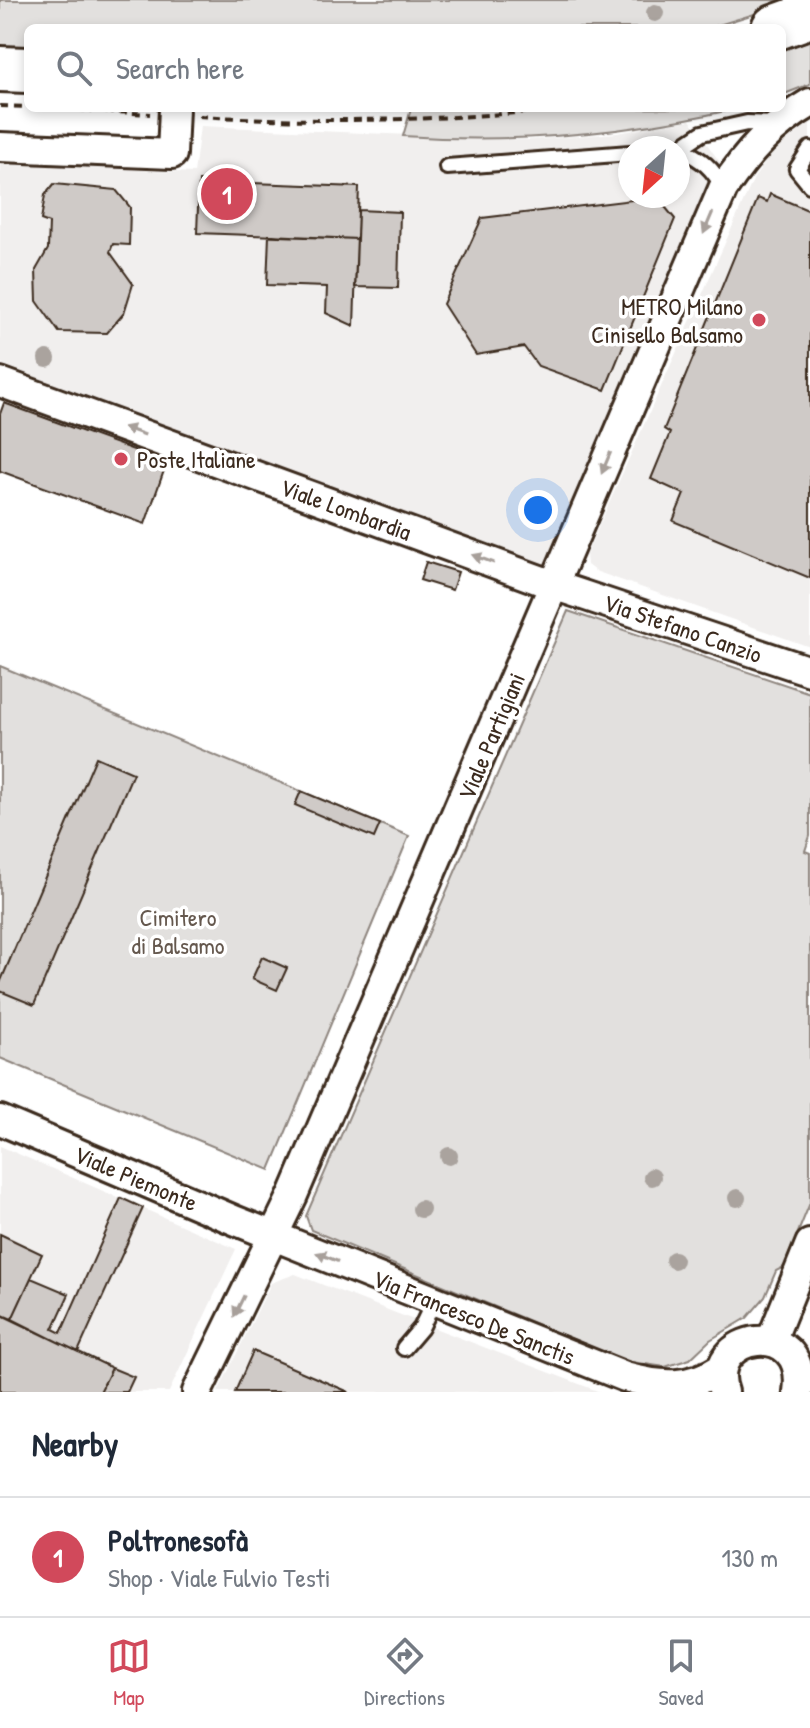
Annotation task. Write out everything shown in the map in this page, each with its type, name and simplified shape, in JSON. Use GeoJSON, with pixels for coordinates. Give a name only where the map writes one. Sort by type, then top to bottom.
{"type":"FeatureCollection","features":[{"type":"Feature","properties":{"kind":"highway"},"geometry":{"type":"LineString","coordinates":[[785,24],[810,15]]}},
{"type":"Feature","properties":{"kind":"highway"},"geometry":{"type":"LineString","coordinates":[[0,69],[24,70]]}},
{"type":"Feature","properties":{"kind":"street","name":"Viale Partigiani"},"geometry":{"type":"LineString","coordinates":[[197,1392],[293,1195],[556,586],[723,189],[746,153],[777,124],[810,103]]}},
{"type":"Feature","properties":{"kind":"street"},"geometry":{"type":"LineString","coordinates":[[0,147],[172,154],[174,112]]}},
{"type":"Feature","properties":{"kind":"street","name":"Viale Lombardia"},"geometry":{"type":"LineString","coordinates":[[0,382],[556,586]]}},
{"type":"Feature","properties":{"kind":"street","name":"Via Stefano Canzio"},"geometry":{"type":"LineString","coordinates":[[556,586],[810,671]]}},
{"type":"Feature","properties":{"kind":"street","name":"Viale Piemonte"},"geometry":{"type":"LineString","coordinates":[[0,1120],[272,1235]]}},
{"type":"Feature","properties":{"kind":"street","name":"Via Francesco De Sanctis"},"geometry":{"type":"LineString","coordinates":[[272,1235],[625,1377],[650,1384],[671,1386],[723,1380],[730,1354],[742,1344],[756,1340],[771,1341]]}},
{"type":"Feature","properties":{"kind":"street"},"geometry":{"type":"LineString","coordinates":[[799,1392],[800,1374],[795,1359],[785,1347],[771,1341],[810,1244]]}},
{"type":"Feature","properties":{"kind":"lane"},"geometry":{"type":"LineString","coordinates":[[690,141],[702,133],[747,123],[777,124]]}},
{"type":"Feature","properties":{"kind":"lane"},"geometry":{"type":"LineString","coordinates":[[810,149],[797,169],[810,185]]}},
{"type":"Feature","properties":{"kind":"lane"},"geometry":{"type":"LineString","coordinates":[[447,167],[618,154]]}},
{"type":"Feature","properties":{"kind":"lane"},"geometry":{"type":"LineString","coordinates":[[690,154],[703,161],[717,175],[723,189]]}},
{"type":"Feature","properties":{"kind":"lane"},"geometry":{"type":"LineString","coordinates":[[404,1348],[421,1328],[434,1301]]}},
{"type":"Feature","properties":{"kind":"path"},"geometry":{"type":"LineString","coordinates":[[0,106],[24,107]]}},
{"type":"Feature","properties":{"kind":"path"},"geometry":{"type":"LineString","coordinates":[[199,112],[376,119],[533,112]]}},
{"type":"Feature","properties":{"kind":"shaded area"},"geometry":{"type":"Polygon","coordinates":[[[690,120],[724,168],[550,578],[0,363],[0,163],[194,173],[200,126],[528,140],[617,133],[690,120]]]}},
{"type":"Feature","properties":{"kind":"shaded area"},"geometry":{"type":"Polygon","coordinates":[[[810,123],[810,647],[595,571],[587,565],[586,555],[754,178],[775,150],[810,123]]]}},
{"type":"Feature","properties":{"kind":"shaded area"},"geometry":{"type":"Polygon","coordinates":[[[0,1146],[236,1249],[169,1392],[0,1392],[0,1146]]]}},
{"type":"Feature","properties":{"kind":"shaded area"},"geometry":{"type":"Polygon","coordinates":[[[295,1274],[600,1392],[218,1392],[271,1283],[295,1274]]]}},
{"type":"Feature","properties":{"kind":"green space"},"geometry":{"type":"Polygon","coordinates":[[[0,0],[800,0],[722,24],[24,24],[24,51],[0,50],[0,0]]]}},
{"type":"Feature","properties":{"kind":"green space"},"geometry":{"type":"Polygon","coordinates":[[[810,40],[810,84],[786,93],[786,49],[810,40]]]}},
{"type":"Feature","properties":{"kind":"green space"},"geometry":{"type":"Polygon","coordinates":[[[410,112],[720,112],[572,135],[488,139],[403,136],[410,112]]]}},
{"type":"Feature","properties":{"kind":"green space"},"geometry":{"type":"Polygon","coordinates":[[[568,611],[810,693],[810,836],[805,851],[810,853],[810,1203],[784,1267],[776,1271],[765,1297],[747,1318],[710,1340],[690,1359],[665,1367],[625,1361],[311,1230],[306,1216],[568,611]]]}},
{"type":"Feature","properties":{"kind":"green space","name":"Cimitero di Balsamo"},"geometry":{"type":"Polygon","coordinates":[[[0,666],[409,836],[270,1170],[0,1058],[0,666]]]}},
{"type":"Feature","properties":{"kind":"building"},"geometry":{"type":"Polygon","coordinates":[[[199,181],[359,187],[357,239],[197,233],[199,181]]]}},
{"type":"Feature","properties":{"kind":"building"},"geometry":{"type":"Polygon","coordinates":[[[54,184],[116,190],[130,207],[129,245],[113,244],[110,252],[133,284],[124,313],[107,333],[59,332],[37,301],[36,270],[48,249],[49,223],[41,220],[45,195],[54,184]]]}},
{"type":"Feature","properties":{"kind":"building","name":"METRO Milano Cinisello Balsamo"},"geometry":{"type":"Polygon","coordinates":[[[770,194],[810,211],[810,578],[673,521],[684,494],[651,479],[670,433],[664,429],[758,198],[767,202],[770,194]]]}},
{"type":"Feature","properties":{"kind":"building"},"geometry":{"type":"Polygon","coordinates":[[[618,202],[618,208],[666,208],[675,219],[605,390],[538,366],[524,347],[476,355],[443,304],[482,218],[618,202]]]}},
{"type":"Feature","properties":{"kind":"building"},"geometry":{"type":"Polygon","coordinates":[[[358,210],[400,212],[398,288],[355,287],[358,210]]]}},
{"type":"Feature","properties":{"kind":"building"},"geometry":{"type":"Polygon","coordinates":[[[269,235],[357,239],[354,326],[326,313],[327,287],[267,285],[269,235]]]}},
{"type":"Feature","properties":{"kind":"building"},"geometry":{"type":"Polygon","coordinates":[[[4,403],[167,462],[145,524],[0,471],[0,414],[4,403]]]}},
{"type":"Feature","properties":{"kind":"building"},"geometry":{"type":"Polygon","coordinates":[[[426,562],[458,572],[452,590],[420,580],[426,562]]]}},
{"type":"Feature","properties":{"kind":"building"},"geometry":{"type":"Polygon","coordinates":[[[96,757],[133,773],[34,1005],[0,991],[0,983],[96,757]]]}},
{"type":"Feature","properties":{"kind":"building"},"geometry":{"type":"Polygon","coordinates":[[[301,791],[380,824],[374,838],[295,805],[301,791]]]}},
{"type":"Feature","properties":{"kind":"building"},"geometry":{"type":"Polygon","coordinates":[[[262,957],[287,968],[277,990],[252,979],[262,957]]]}},
{"type":"Feature","properties":{"kind":"building"},"geometry":{"type":"Polygon","coordinates":[[[121,1198],[143,1208],[78,1352],[12,1319],[31,1278],[69,1294],[53,1329],[61,1333],[121,1198]]]}},
{"type":"Feature","properties":{"kind":"building"},"geometry":{"type":"Polygon","coordinates":[[[0,1234],[42,1254],[12,1319],[0,1314],[0,1234]]]}},
{"type":"Feature","properties":{"kind":"building"},"geometry":{"type":"Polygon","coordinates":[[[0,1314],[112,1368],[100,1392],[0,1392],[0,1314]]]}},
{"type":"Feature","properties":{"kind":"building"},"geometry":{"type":"Polygon","coordinates":[[[253,1351],[349,1392],[235,1392],[253,1351]]]}},
{"type":"Feature","properties":{"kind":"building"},"geometry":{"type":"Polygon","coordinates":[[[112,1368],[134,1377],[127,1392],[100,1392],[112,1368]]]}},
{"type":"Feature","properties":{"kind":"place","name":"Poltronesofà"},"geometry":{"type":"Point","coordinates":[227,194]}},
{"type":"Feature","properties":{"kind":"place","name":"METRO Milano Cinisello Balsamo"},"geometry":{"type":"Point","coordinates":[759,320]}},
{"type":"Feature","properties":{"kind":"place","name":"Poste Italiane"},"geometry":{"type":"Point","coordinates":[121,459]}}]}
